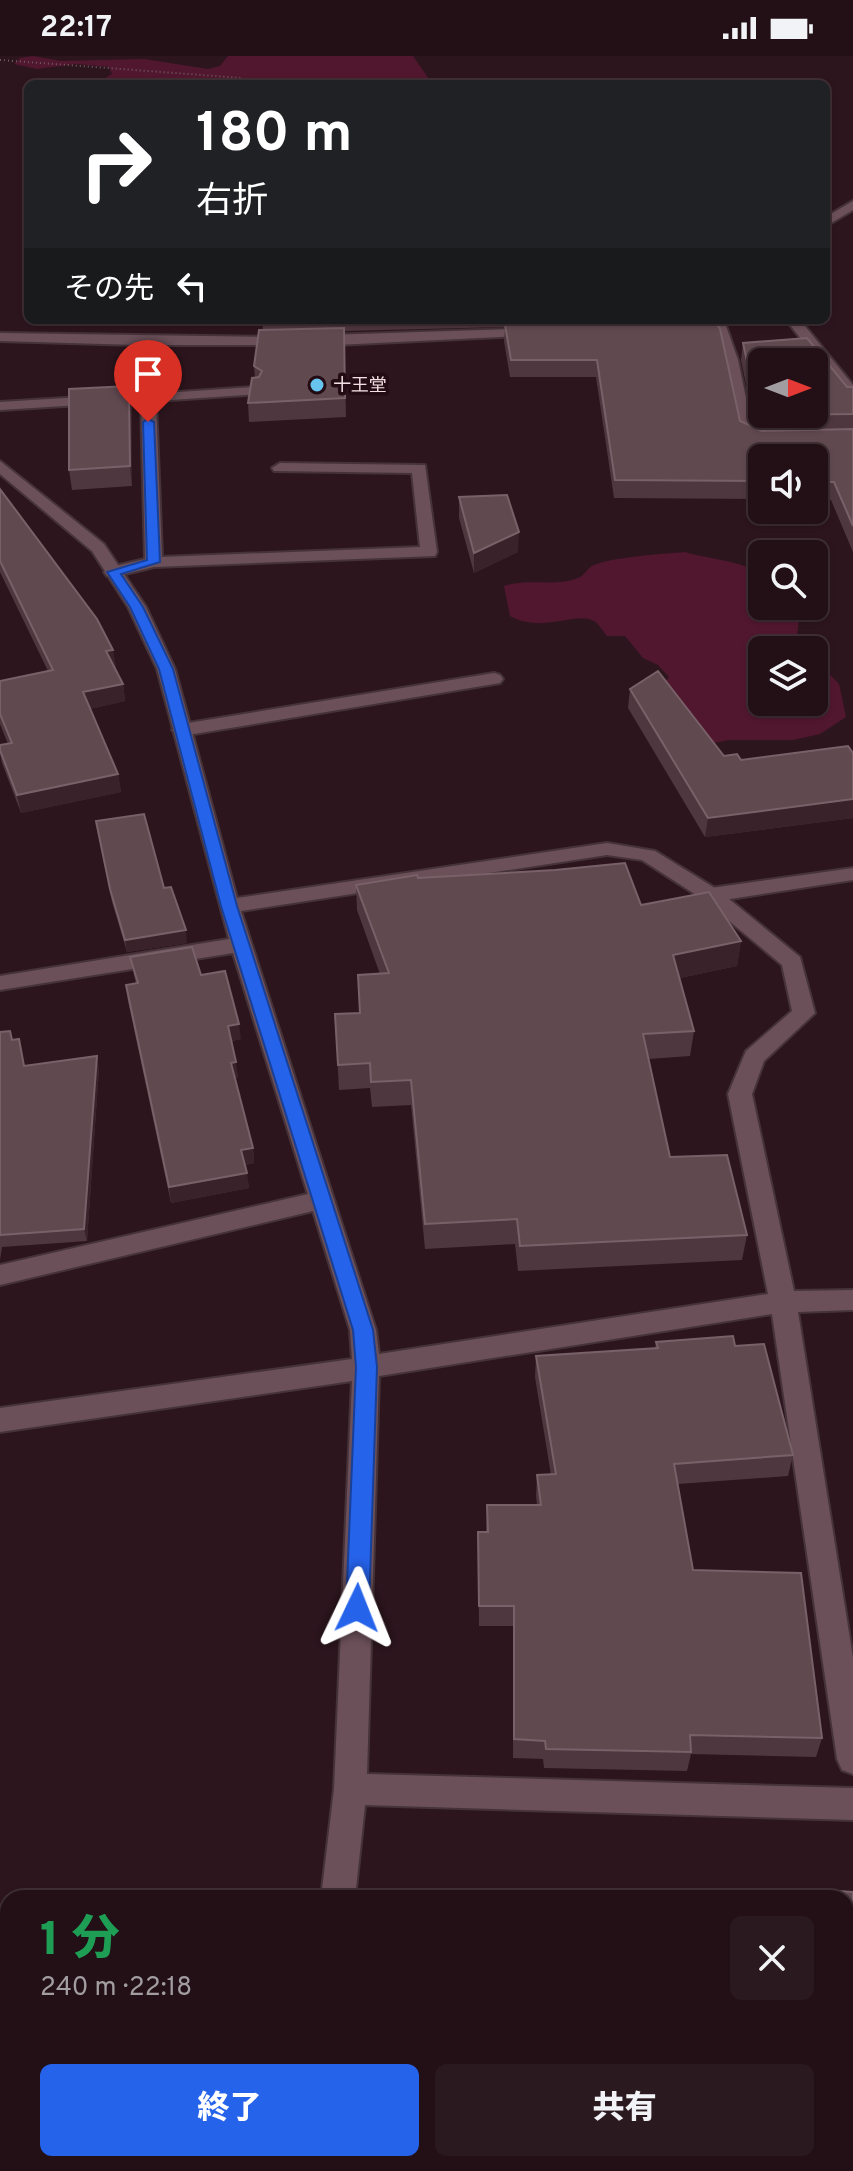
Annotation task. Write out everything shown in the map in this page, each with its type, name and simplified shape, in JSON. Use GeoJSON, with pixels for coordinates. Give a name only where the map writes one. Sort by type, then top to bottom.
{"type":"FeatureCollection","features":[{"type":"Feature","properties":{"kind":"street"},"geometry":{"type":"LineString","coordinates":[[830,219],[853,205]]}},
{"type":"Feature","properties":{"kind":"street"},"geometry":{"type":"LineString","coordinates":[[718,324],[731,360],[746,434],[760,441],[775,441]]}},
{"type":"Feature","properties":{"kind":"street"},"geometry":{"type":"LineString","coordinates":[[796,324],[853,395]]}},
{"type":"Feature","properties":{"kind":"street"},"geometry":{"type":"LineString","coordinates":[[0,337],[144,342],[414,340],[549,332]]}},
{"type":"Feature","properties":{"kind":"street"},"geometry":{"type":"LineString","coordinates":[[144,342],[143,398],[154,562]]}},
{"type":"Feature","properties":{"kind":"street"},"geometry":{"type":"LineString","coordinates":[[0,406],[253,391]]}},
{"type":"Feature","properties":{"kind":"street"},"geometry":{"type":"LineString","coordinates":[[0,466],[98,548],[137,607],[166,669],[229,906],[363,1330],[366,1367],[350,1789],[339,1890]]}},
{"type":"Feature","properties":{"kind":"street"},"geometry":{"type":"LineString","coordinates":[[113,572],[154,562],[429,552],[419,468],[280,468]]}},
{"type":"Feature","properties":{"kind":"street"},"geometry":{"type":"LineString","coordinates":[[182,730],[494,679]]}},
{"type":"Feature","properties":{"kind":"street"},"geometry":{"type":"LineString","coordinates":[[229,906],[607,849],[648,855],[711,895],[792,962],[804,1013],[754,1057],[740,1094],[783,1302],[853,1759]]}},
{"type":"Feature","properties":{"kind":"street"},"geometry":{"type":"LineString","coordinates":[[711,895],[853,874]]}},
{"type":"Feature","properties":{"kind":"street"},"geometry":{"type":"LineString","coordinates":[[0,983],[243,944]]}},
{"type":"Feature","properties":{"kind":"street"},"geometry":{"type":"LineString","coordinates":[[0,1275],[321,1200]]}},
{"type":"Feature","properties":{"kind":"street"},"geometry":{"type":"LineString","coordinates":[[0,1420],[190,1395],[783,1302],[853,1300]]}},
{"type":"Feature","properties":{"kind":"street"},"geometry":{"type":"LineString","coordinates":[[350,1789],[853,1804]]}},
{"type":"Feature","properties":{"kind":"path"},"geometry":{"type":"LineString","coordinates":[[0,60],[242,78]]}},
{"type":"Feature","properties":{"kind":"shaded area"},"geometry":{"type":"Polygon","coordinates":[[[33,56],[61,61],[144,59],[208,69],[220,66],[228,56],[413,56],[430,80],[102,80],[112,74],[109,67],[76,64],[37,69],[14,64],[20,58],[33,56]]]}},
{"type":"Feature","properties":{"kind":"shaded area"},"geometry":{"type":"Polygon","coordinates":[[[685,552],[748,567],[748,620],[799,620],[797,636],[748,636],[748,716],[828,716],[828,673],[839,684],[846,717],[820,734],[793,740],[729,740],[699,746],[661,688],[669,677],[658,665],[643,658],[625,636],[607,636],[596,622],[586,619],[534,623],[510,616],[504,586],[570,581],[600,563],[685,552]]]}},
{"type":"Feature","properties":{"kind":"building"},"geometry":{"type":"Polygon","coordinates":[[[717,324],[740,421],[748,425],[748,428],[762,431],[853,429],[853,526],[834,482],[828,482],[828,444],[748,444],[748,481],[615,480],[597,360],[511,360],[505,325],[717,324]]]}},
{"type":"Feature","properties":{"kind":"building"},"geometry":{"type":"Polygon","coordinates":[[[344,328],[345,398],[248,403],[252,378],[259,377],[262,371],[254,366],[259,330],[344,328]]]}},
{"type":"Feature","properties":{"kind":"building"},"geometry":{"type":"Polygon","coordinates":[[[807,338],[815,348],[748,348],[748,366],[743,343],[807,338]]]}},
{"type":"Feature","properties":{"kind":"building"},"geometry":{"type":"Polygon","coordinates":[[[828,364],[847,387],[853,387],[853,414],[828,414],[828,364]]]}},
{"type":"Feature","properties":{"kind":"building"},"geometry":{"type":"Polygon","coordinates":[[[129,386],[130,466],[69,470],[69,389],[129,386]]]}},
{"type":"Feature","properties":{"kind":"building"},"geometry":{"type":"Polygon","coordinates":[[[0,489],[97,619],[113,650],[106,651],[123,684],[83,692],[118,774],[17,795],[0,750],[0,745],[12,743],[0,714],[0,681],[53,670],[0,561],[0,489]]]}},
{"type":"Feature","properties":{"kind":"building"},"geometry":{"type":"Polygon","coordinates":[[[507,495],[519,532],[474,553],[459,497],[507,495]]]}},
{"type":"Feature","properties":{"kind":"building"},"geometry":{"type":"Polygon","coordinates":[[[658,671],[724,756],[737,754],[741,760],[848,746],[853,753],[853,799],[708,818],[630,689],[658,671]]]}},
{"type":"Feature","properties":{"kind":"building"},"geometry":{"type":"Polygon","coordinates":[[[144,814],[164,888],[171,887],[186,930],[125,940],[110,889],[96,821],[144,814]]]}},
{"type":"Feature","properties":{"kind":"building"},"geometry":{"type":"Polygon","coordinates":[[[625,863],[641,905],[709,892],[741,941],[673,955],[694,1031],[643,1034],[670,1157],[727,1155],[747,1235],[520,1246],[517,1219],[425,1224],[411,1080],[371,1082],[370,1063],[338,1065],[335,1014],[360,1013],[358,975],[389,973],[356,885],[417,875],[418,878],[625,863]]]}},
{"type":"Feature","properties":{"kind":"building"},"geometry":{"type":"Polygon","coordinates":[[[192,947],[201,975],[225,971],[239,1024],[228,1026],[236,1062],[231,1063],[253,1148],[241,1150],[247,1173],[169,1187],[126,985],[138,983],[130,957],[192,947]]]}},
{"type":"Feature","properties":{"kind":"building"},"geometry":{"type":"Polygon","coordinates":[[[10,1031],[12,1040],[19,1039],[24,1066],[97,1056],[84,1229],[0,1235],[0,1032],[10,1031]]]}},
{"type":"Feature","properties":{"kind":"building"},"geometry":{"type":"Polygon","coordinates":[[[733,1336],[735,1346],[764,1344],[793,1455],[674,1464],[693,1570],[801,1573],[822,1738],[690,1735],[691,1752],[546,1749],[545,1741],[514,1739],[514,1606],[479,1606],[478,1532],[488,1532],[487,1505],[541,1505],[537,1475],[556,1474],[536,1356],[658,1348],[656,1342],[733,1336]]]}},
{"type":"Feature","properties":{"kind":"place","name":"十王堂"},"geometry":{"type":"Point","coordinates":[317,385]}},
{"type":"Feature","properties":{"kind":"route"},"geometry":{"type":"LineString","coordinates":[[148,422],[154,562],[113,572],[137,607],[166,669],[229,906],[363,1330],[366,1367],[357,1608]]}}]}
